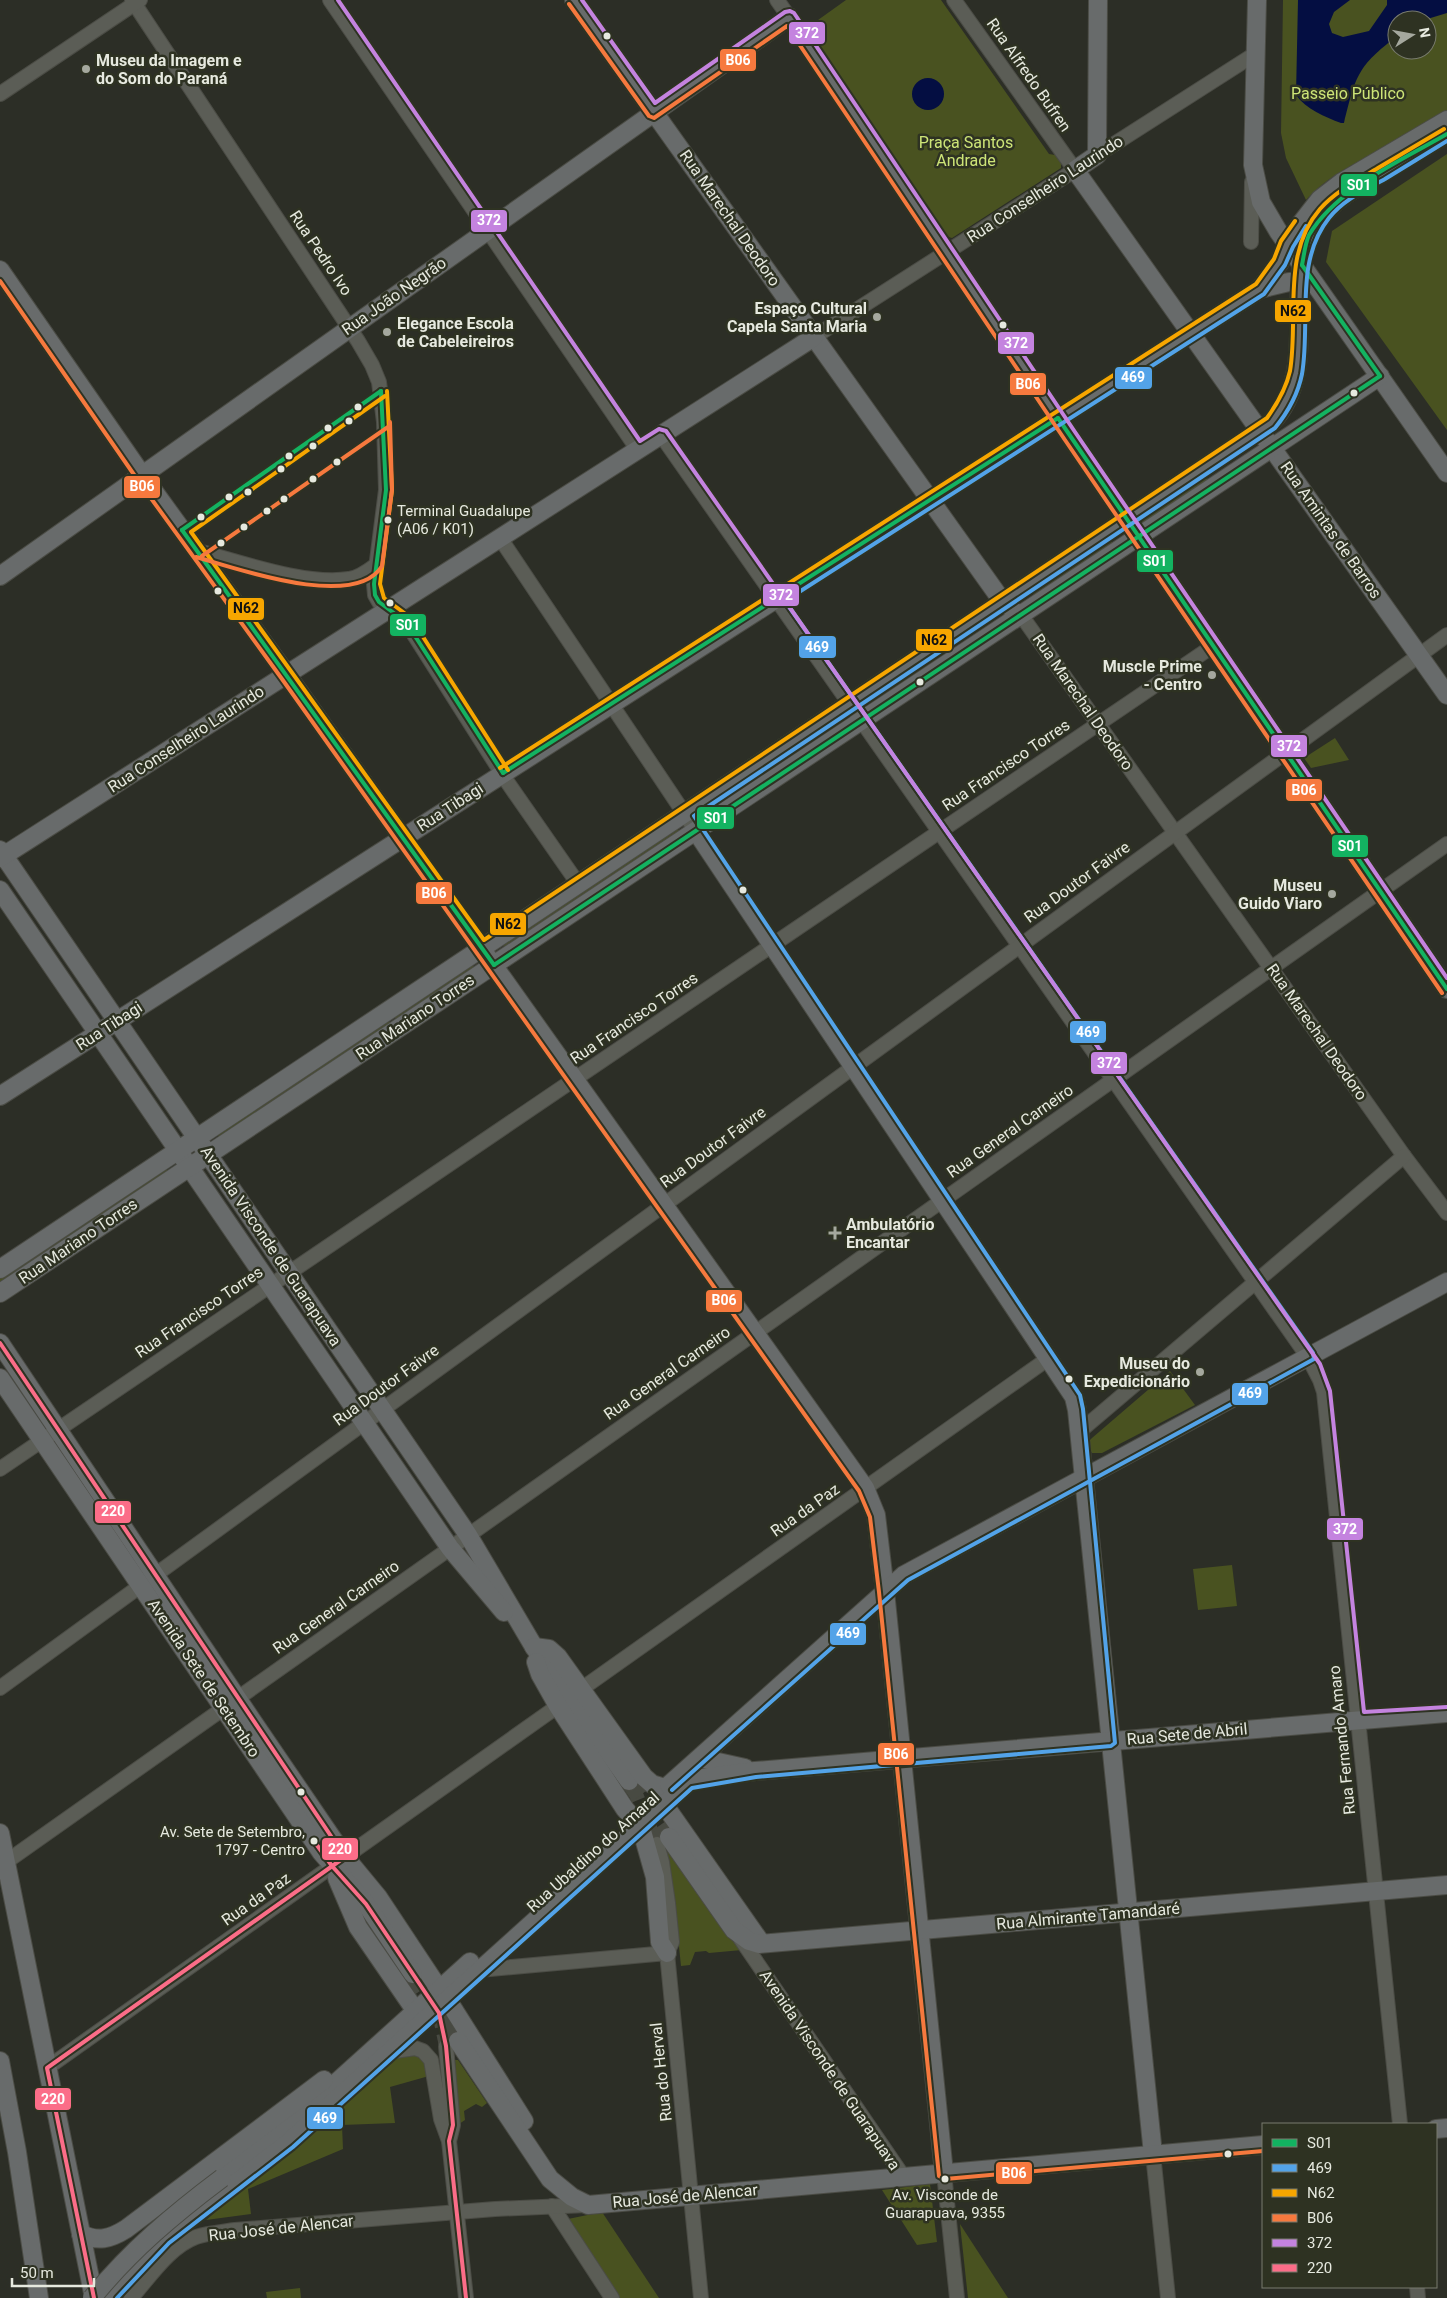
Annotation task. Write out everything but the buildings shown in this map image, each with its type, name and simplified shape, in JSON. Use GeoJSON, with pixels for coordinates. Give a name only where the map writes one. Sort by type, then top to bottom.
{"type":"FeatureCollection","features":[{"type":"Feature","properties":{"kind":"main road","name":"Rua Marechal Deodoro"},"geometry":{"type":"LineString","coordinates":[[574,0],[1003,602],[1021,615]]}},
{"type":"Feature","properties":{"kind":"main road"},"geometry":{"type":"LineString","coordinates":[[1097,156],[1098,0]]}},
{"type":"Feature","properties":{"kind":"main road"},"geometry":{"type":"LineString","coordinates":[[1257,0],[1253,165],[1261,202],[1269,218],[1287,244],[1301,273],[1318,288],[1447,473]]}},
{"type":"Feature","properties":{"kind":"main road","name":"Rua João Negrão"},"geometry":{"type":"LineString","coordinates":[[0,576],[788,17]]}},
{"type":"Feature","properties":{"kind":"main road"},"geometry":{"type":"LineString","coordinates":[[788,17],[1447,990]]}},
{"type":"Feature","properties":{"kind":"main road","name":"Rua Tibagi"},"geometry":{"type":"LineString","coordinates":[[0,1096],[1260,289],[1280,262],[1287,244],[1311,209],[1332,189],[1447,120]]}},
{"type":"Feature","properties":{"kind":"main road"},"geometry":{"type":"LineString","coordinates":[[1314,420],[1295,423],[1277,417],[1291,390],[1297,365],[1301,273],[1309,236],[1323,215],[1351,191],[1447,134]]}},
{"type":"Feature","properties":{"kind":"main road","name":"Rua Conselheiro Laurindo"},"geometry":{"type":"LineString","coordinates":[[1075,170],[1097,156]]}},
{"type":"Feature","properties":{"kind":"main road","name":"Rua Amintas de Barros"},"geometry":{"type":"LineString","coordinates":[[1075,170],[1447,695]]}},
{"type":"Feature","properties":{"kind":"main road"},"geometry":{"type":"LineString","coordinates":[[0,270],[142,475],[287,674],[865,1488],[877,1521],[944,2173]]}},
{"type":"Feature","properties":{"kind":"main road"},"geometry":{"type":"LineString","coordinates":[[1260,289],[1280,283],[1301,273]]}},
{"type":"Feature","properties":{"kind":"main road","name":"Rua Conselheiro Laurindo"},"geometry":{"type":"LineString","coordinates":[[1,855],[814,337]]}},
{"type":"Feature","properties":{"kind":"main road","name":"Rua Mariano Torres"},"geometry":{"type":"LineString","coordinates":[[0,1292],[1380,376]]}},
{"type":"Feature","properties":{"kind":"main road","name":"Rua Mariano Torres"},"geometry":{"type":"LineString","coordinates":[[0,1269],[1128,520],[1261,431],[1277,417]]}},
{"type":"Feature","properties":{"kind":"main road"},"geometry":{"type":"LineString","coordinates":[[1198,473],[1225,479]]}},
{"type":"Feature","properties":{"kind":"main road"},"geometry":{"type":"LineString","coordinates":[[927,677],[963,629]]}},
{"type":"Feature","properties":{"kind":"main road"},"geometry":{"type":"LineString","coordinates":[[747,773],[795,765]]}},
{"type":"Feature","properties":{"kind":"main road"},"geometry":{"type":"LineString","coordinates":[[696,831],[1074,1397],[1080,1432],[1153,2154]]}},
{"type":"Feature","properties":{"kind":"main road","name":"Avenida Visconde de Guarapuava"},"geometry":{"type":"LineString","coordinates":[[1,855],[52,926],[468,1535],[534,1646],[629,1781]]}},
{"type":"Feature","properties":{"kind":"main road","name":"Avenida Visconde de Guarapuava"},"geometry":{"type":"LineString","coordinates":[[0,890],[450,1548],[534,1646]]}},
{"type":"Feature","properties":{"kind":"main road"},"geometry":{"type":"LineString","coordinates":[[50,963],[52,926]]}},
{"type":"Feature","properties":{"kind":"main road"},"geometry":{"type":"LineString","coordinates":[[374,1021],[410,1021]]}},
{"type":"Feature","properties":{"kind":"main road"},"geometry":{"type":"LineString","coordinates":[[118,1063],[155,1076]]}},
{"type":"Feature","properties":{"kind":"main road"},"geometry":{"type":"LineString","coordinates":[[245,1208],[246,1250]]}},
{"type":"Feature","properties":{"kind":"main road","name":"Rua Ubaldino do Amaral"},"geometry":{"type":"LineString","coordinates":[[226,2184],[288,2142],[387,2052],[443,1994],[664,1796],[700,1758],[904,1575],[1447,1282]]}},
{"type":"Feature","properties":{"kind":"main road"},"geometry":{"type":"LineString","coordinates":[[302,1332],[343,1351]]}},
{"type":"Feature","properties":{"kind":"main road","name":"Avenida Sete de Setembro"},"geometry":{"type":"LineString","coordinates":[[0,1343],[50,1435],[413,1974]]}},
{"type":"Feature","properties":{"kind":"main road","name":"Avenida Sete de Setembro"},"geometry":{"type":"LineString","coordinates":[[0,1378],[50,1435]]}},
{"type":"Feature","properties":{"kind":"main road"},"geometry":{"type":"LineString","coordinates":[[667,1953],[660,1942],[655,1877],[636,1820],[625,1810],[558,1706],[540,1674],[534,1646],[549,1649],[558,1657],[644,1777],[664,1796],[754,1937],[764,1944]]}},
{"type":"Feature","properties":{"kind":"main road","name":"Rua Sete de Abril"},"geometry":{"type":"LineString","coordinates":[[688,1782],[702,1778],[755,1771],[1447,1713]]}},
{"type":"Feature","properties":{"kind":"main road"},"geometry":{"type":"LineString","coordinates":[[700,1758],[755,1771]]}},
{"type":"Feature","properties":{"kind":"main road","name":"Rua Ubaldino do Amaral"},"geometry":{"type":"LineString","coordinates":[[664,1796],[688,1782]]}},
{"type":"Feature","properties":{"kind":"main road","name":"Rua Ubaldino do Amaral"},"geometry":{"type":"LineString","coordinates":[[226,2184],[415,2010],[479,1970],[636,1820]]}},
{"type":"Feature","properties":{"kind":"main road"},"geometry":{"type":"LineString","coordinates":[[0,1832],[93,2298]]}},
{"type":"Feature","properties":{"kind":"main road","name":"Avenida Visconde de Guarapuava"},"geometry":{"type":"LineString","coordinates":[[663,1841],[734,1930]]}},
{"type":"Feature","properties":{"kind":"main road"},"geometry":{"type":"LineString","coordinates":[[338,1862],[378,1897],[443,1994],[572,2197]]}},
{"type":"Feature","properties":{"kind":"main road"},"geometry":{"type":"LineString","coordinates":[[338,1862],[358,1927],[415,2010]]}},
{"type":"Feature","properties":{"kind":"main road","name":"Rua Almirante Tamandaré"},"geometry":{"type":"LineString","coordinates":[[764,1944],[1447,1885]]}},
{"type":"Feature","properties":{"kind":"main road"},"geometry":{"type":"LineString","coordinates":[[734,1930],[749,1941],[764,1944]]}},
{"type":"Feature","properties":{"kind":"main road"},"geometry":{"type":"LineString","coordinates":[[452,2043],[550,2178],[572,2197],[588,2205]]}},
{"type":"Feature","properties":{"kind":"main road"},"geometry":{"type":"LineString","coordinates":[[81,2234],[99,2240],[110,2238],[126,2230],[331,2075],[359,2060]]}},
{"type":"Feature","properties":{"kind":"main road"},"geometry":{"type":"LineString","coordinates":[[0,2061],[20,2169],[39,2298]]}},
{"type":"Feature","properties":{"kind":"main road","name":"Rua José de Alencar"},"geometry":{"type":"LineString","coordinates":[[588,2205],[1262,2145]]}},
{"type":"Feature","properties":{"kind":"main road"},"geometry":{"type":"LineString","coordinates":[[93,2298],[117,2268],[150,2236],[226,2184]]}},
{"type":"Feature","properties":{"kind":"main road"},"geometry":{"type":"LineString","coordinates":[[108,2298],[166,2238],[226,2184]]}},
{"type":"Feature","properties":{"kind":"street"},"geometry":{"type":"LineString","coordinates":[[330,0],[638,450]]}},
{"type":"Feature","properties":{"kind":"street"},"geometry":{"type":"LineString","coordinates":[[777,0],[788,17]]}},
{"type":"Feature","properties":{"kind":"street","name":"Rua Alfredo Bufren"},"geometry":{"type":"LineString","coordinates":[[954,0],[1075,170]]}},
{"type":"Feature","properties":{"kind":"street"},"geometry":{"type":"LineString","coordinates":[[0,94],[135,1]]}},
{"type":"Feature","properties":{"kind":"street","name":"Rua Pedro Ivo"},"geometry":{"type":"LineString","coordinates":[[135,1],[350,328],[376,373],[382,406],[386,490],[376,565],[375,595],[379,602],[406,622],[503,774],[579,885]]}},
{"type":"Feature","properties":{"kind":"street","name":"Rua Conselheiro Laurindo"},"geometry":{"type":"LineString","coordinates":[[1097,156],[1255,54]]}},
{"type":"Feature","properties":{"kind":"street"},"geometry":{"type":"LineString","coordinates":[[1250,242],[1253,165]]}},
{"type":"Feature","properties":{"kind":"street","name":"Rua Conselheiro Laurindo"},"geometry":{"type":"LineString","coordinates":[[814,337],[1075,170]]}},
{"type":"Feature","properties":{"kind":"street","name":"Rua Fernando Amaro"},"geometry":{"type":"LineString","coordinates":[[661,435],[1308,1356],[1320,1380],[1324,1392],[1400,2123]]}},
{"type":"Feature","properties":{"kind":"street"},"geometry":{"type":"LineString","coordinates":[[500,538],[696,831]]}},
{"type":"Feature","properties":{"kind":"street"},"geometry":{"type":"LineString","coordinates":[[198,552],[278,572],[316,578],[350,579],[376,565]]}},
{"type":"Feature","properties":{"kind":"street","name":"Rua Marechal Deodoro"},"geometry":{"type":"LineString","coordinates":[[1021,615],[1404,1156],[1447,1213]]}},
{"type":"Feature","properties":{"kind":"street","name":"Rua Doutor Faivre"},"geometry":{"type":"LineString","coordinates":[[0,1688],[1447,635]]}},
{"type":"Feature","properties":{"kind":"street","name":"Rua Francisco Torres"},"geometry":{"type":"LineString","coordinates":[[0,1469],[1213,646]]}},
{"type":"Feature","properties":{"kind":"street","name":"Rua General Carneiro"},"geometry":{"type":"LineString","coordinates":[[6,1862],[1447,844]]}},
{"type":"Feature","properties":{"kind":"street"},"geometry":{"type":"LineString","coordinates":[[1080,1432],[1404,1156]]}},
{"type":"Feature","properties":{"kind":"street","name":"Rua da Paz"},"geometry":{"type":"LineString","coordinates":[[580,1690],[1049,1358]]}},
{"type":"Feature","properties":{"kind":"street","name":"Rua da Paz"},"geometry":{"type":"LineString","coordinates":[[47,2068],[558,1706]]}},
{"type":"Feature","properties":{"kind":"street","name":"Rua do Herval"},"geometry":{"type":"LineString","coordinates":[[663,1841],[662,1862],[672,1942],[667,1953],[701,2298]]}},
{"type":"Feature","properties":{"kind":"street","name":"Avenida Visconde de Guarapuava"},"geometry":{"type":"LineString","coordinates":[[734,1930],[902,2176]]}},
{"type":"Feature","properties":{"kind":"street","name":"Avenida Visconde de Guarapuava"},"geometry":{"type":"LineString","coordinates":[[758,1964],[764,1944]]}},
{"type":"Feature","properties":{"kind":"street"},"geometry":{"type":"LineString","coordinates":[[507,1945],[513,1959],[521,1965]]}},
{"type":"Feature","properties":{"kind":"street"},"geometry":{"type":"LineString","coordinates":[[479,1970],[667,1953]]}},
{"type":"Feature","properties":{"kind":"street"},"geometry":{"type":"LineString","coordinates":[[449,2142],[453,2125],[452,2043]]}},
{"type":"Feature","properties":{"kind":"street"},"geometry":{"type":"LineString","coordinates":[[387,2052],[415,2048],[423,2051],[431,2060],[441,2119],[449,2142],[453,2190],[464,2211],[466,2298]]}},
{"type":"Feature","properties":{"kind":"street"},"geometry":{"type":"LineString","coordinates":[[1153,2154],[1168,2298]]}},
{"type":"Feature","properties":{"kind":"street"},"geometry":{"type":"LineString","coordinates":[[944,2173],[957,2298]]}},
{"type":"Feature","properties":{"kind":"street","name":"Rua José de Alencar"},"geometry":{"type":"LineString","coordinates":[[131,2298],[175,2250],[188,2241],[203,2235],[235,2230],[464,2211],[588,2205]]}},
{"type":"Feature","properties":{"kind":"street"},"geometry":{"type":"LineString","coordinates":[[552,2206],[612,2298]]}},
{"type":"Feature","properties":{"kind":"green space","name":"Praça Santos Andrade"},"geometry":{"type":"Polygon","coordinates":[[[846,0],[941,0],[1049,154],[1055,155],[1061,163],[1061,168],[952,238],[945,236],[804,30],[846,0]]]}},
{"type":"Feature","properties":{"kind":"green space","name":"Passeio Público"},"geometry":{"type":"Polygon","coordinates":[[[1283,0],[1447,0],[1447,111],[1334,176],[1306,200],[1286,158],[1281,133],[1283,0]]]}},
{"type":"Feature","properties":{"kind":"green space"},"geometry":{"type":"Polygon","coordinates":[[[1447,154],[1447,430],[1326,262],[1332,231],[1447,154]]]}},
{"type":"Feature","properties":{"kind":"green space"},"geometry":{"type":"Polygon","coordinates":[[[1200,477],[1223,482],[1149,531],[1139,517],[1200,477]]]}},
{"type":"Feature","properties":{"kind":"green space"},"geometry":{"type":"Polygon","coordinates":[[[1109,537],[1117,551],[1038,601],[1029,588],[1109,537]]]}},
{"type":"Feature","properties":{"kind":"green space"},"geometry":{"type":"Polygon","coordinates":[[[953,639],[925,675],[871,709],[863,697],[953,639]]]}},
{"type":"Feature","properties":{"kind":"green space"},"geometry":{"type":"Polygon","coordinates":[[[838,714],[847,727],[795,761],[756,768],[838,714]]]}},
{"type":"Feature","properties":{"kind":"green space"},"geometry":{"type":"Polygon","coordinates":[[[1335,738],[1349,760],[1311,768],[1304,758],[1335,738]]]}},
{"type":"Feature","properties":{"kind":"green space"},"geometry":{"type":"Polygon","coordinates":[[[675,824],[682,836],[509,953],[500,940],[675,824]]]}},
{"type":"Feature","properties":{"kind":"green space"},"geometry":{"type":"Polygon","coordinates":[[[469,960],[479,975],[412,1018],[382,1018],[469,960]]]}},
{"type":"Feature","properties":{"kind":"green space"},"geometry":{"type":"Polygon","coordinates":[[[374,1022],[407,1022],[223,1142],[213,1128],[374,1022]]]}},
{"type":"Feature","properties":{"kind":"green space"},"geometry":{"type":"Polygon","coordinates":[[[163,1164],[172,1176],[0,1291],[0,1272],[163,1164]]]}},
{"type":"Feature","properties":{"kind":"green space"},"geometry":{"type":"Polygon","coordinates":[[[1170,1371],[1195,1405],[1102,1453],[1092,1453],[1089,1448],[1089,1441],[1170,1371]]]}},
{"type":"Feature","properties":{"kind":"green space"},"geometry":{"type":"Polygon","coordinates":[[[1232,1565],[1237,1606],[1198,1610],[1193,1569],[1232,1565]]]}},
{"type":"Feature","properties":{"kind":"green space"},"geometry":{"type":"Polygon","coordinates":[[[665,1839],[742,1950],[709,1953],[706,1951],[695,1952],[690,1965],[681,1966],[673,1888],[665,1839]]]}},
{"type":"Feature","properties":{"kind":"green space"},"geometry":{"type":"Polygon","coordinates":[[[414,2054],[422,2058],[429,2076],[390,2087],[395,2123],[342,2125],[343,2149],[248,2189],[251,2214],[206,2220],[392,2058],[414,2054]]]}},
{"type":"Feature","properties":{"kind":"green space"},"geometry":{"type":"Polygon","coordinates":[[[455,2060],[458,2060],[487,2103],[482,2107],[476,2104],[464,2111],[465,2120],[459,2124],[455,2060]]]}},
{"type":"Feature","properties":{"kind":"green space"},"geometry":{"type":"Polygon","coordinates":[[[930,2184],[937,2242],[917,2245],[882,2190],[930,2184]]]}},
{"type":"Feature","properties":{"kind":"green space"},"geometry":{"type":"Polygon","coordinates":[[[602,2212],[659,2298],[618,2298],[568,2219],[602,2212]]]}},
{"type":"Feature","properties":{"kind":"green space"},"geometry":{"type":"Polygon","coordinates":[[[960,2224],[1008,2298],[968,2298],[960,2224]]]}},
{"type":"Feature","properties":{"kind":"green space"},"geometry":{"type":"Polygon","coordinates":[[[300,2288],[301,2298],[267,2298],[266,2292],[300,2288]]]}},
{"type":"Feature","properties":{"kind":"shaded area"},"geometry":{"type":"Polygon","coordinates":[[[1298,0],[1350,0],[1334,12],[1329,24],[1332,33],[1343,37],[1369,31],[1387,5],[1387,0],[1447,0],[1447,13],[1437,16],[1437,10],[1387,10],[1387,44],[1366,64],[1360,73],[1355,83],[1344,123],[1322,115],[1310,108],[1296,95],[1298,0]]]}},
{"type":"Feature","properties":{"kind":"shaded area"},"geometry":{"type":"Polygon","coordinates":[[[928,78],[934,79],[939,83],[943,88],[943,100],[939,105],[934,109],[928,110],[922,109],[917,105],[913,100],[912,94],[913,88],[917,83],[922,79],[928,78]]]}},
{"type":"Feature","properties":{"kind":"tunnel"},"geometry":{"type":"LineString","coordinates":[[629,1781],[669,1837]]}},
{"type":"Feature","properties":{"kind":"tunnel"},"geometry":{"type":"LineString","coordinates":[[633,1787],[657,1844]]}},
{"type":"Feature","properties":{"kind":"tunnel"},"geometry":{"type":"LineString","coordinates":[[413,1974],[458,2041]]}},
{"type":"Feature","properties":{"kind":"tunnel"},"geometry":{"type":"LineString","coordinates":[[439,2013],[446,2046]]}},
{"type":"Feature","properties":{"kind":"transit line","name":"372"},"geometry":{"type":"LineString","coordinates":[[338,0],[640,441],[659,429],[666,431],[1320,1364],[1330,1391],[1364,1712],[1447,1707]]}},
{"type":"Feature","properties":{"kind":"transit line","name":"372"},"geometry":{"type":"LineString","coordinates":[[582,0],[655,103],[785,12],[790,11],[794,13],[1075,432],[1447,978]]}},
{"type":"Feature","properties":{"kind":"transit line","name":"B06"},"geometry":{"type":"LineString","coordinates":[[569,4],[649,116],[654,118],[787,26],[1065,440],[1442,993]]}},
{"type":"Feature","properties":{"kind":"transit line","name":"N62"},"geometry":{"type":"LineString","coordinates":[[385,396],[191,532],[484,940],[1267,418],[1281,396],[1290,371],[1296,266],[1300,246],[1308,227],[1320,209],[1340,191],[1444,129]]}},
{"type":"Feature","properties":{"kind":"transit line","name":"S01"},"geometry":{"type":"LineString","coordinates":[[1302,265],[1309,235],[1336,203],[1371,177],[1447,134]]}},
{"type":"Feature","properties":{"kind":"transit line","name":"469"},"geometry":{"type":"LineString","coordinates":[[117,2298],[169,2243],[293,2147],[692,1788],[756,1777],[1111,1746],[1115,1743],[1083,1409],[1080,1395],[694,816],[1275,428],[1292,402],[1302,374],[1307,273],[1318,235],[1329,218],[1348,201],[1447,141]]}},
{"type":"Feature","properties":{"kind":"transit line","name":"N62"},"geometry":{"type":"LineString","coordinates":[[500,768],[1256,284],[1274,259],[1281,241],[1295,221]]}},
{"type":"Feature","properties":{"kind":"transit line","name":"469"},"geometry":{"type":"LineString","coordinates":[[672,1790],[908,1580],[1314,1359],[1313,1353],[785,601],[1264,294],[1285,265],[1306,226]]}},
{"type":"Feature","properties":{"kind":"transit line","name":"S01"},"geometry":{"type":"LineString","coordinates":[[1302,265],[1380,376]]}},
{"type":"Feature","properties":{"kind":"transit line","name":"B06"},"geometry":{"type":"LineString","coordinates":[[0,281],[137,479],[282,679],[859,1491],[870,1517],[879,1592],[939,2176],[945,2179],[1262,2151]]}},
{"type":"Feature","properties":{"kind":"transit line","name":"S01"},"geometry":{"type":"LineString","coordinates":[[494,965],[1380,376]]}},
{"type":"Feature","properties":{"kind":"transit line","name":"S01"},"geometry":{"type":"LineString","coordinates":[[381,391],[386,490],[374,584],[375,595],[379,602],[406,622],[503,773]]}},
{"type":"Feature","properties":{"kind":"transit line","name":"S01"},"geometry":{"type":"LineString","coordinates":[[182,530],[381,391]]}},
{"type":"Feature","properties":{"kind":"transit line","name":"N62"},"geometry":{"type":"LineString","coordinates":[[387,391],[392,490],[380,584],[384,598],[411,618],[508,770]]}},
{"type":"Feature","properties":{"kind":"transit line","name":"S01"},"geometry":{"type":"LineString","coordinates":[[1058,418],[1447,989]]}},
{"type":"Feature","properties":{"kind":"transit line","name":"S01"},"geometry":{"type":"LineString","coordinates":[[503,773],[1058,418]]}},
{"type":"Feature","properties":{"kind":"transit line","name":"B06"},"geometry":{"type":"LineString","coordinates":[[196,557],[265,577],[322,586],[347,585],[368,579],[382,566],[392,490],[390,422]]}},
{"type":"Feature","properties":{"kind":"transit line","name":"B06"},"geometry":{"type":"LineString","coordinates":[[202,556],[388,427]]}},
{"type":"Feature","properties":{"kind":"transit line","name":"S01"},"geometry":{"type":"LineString","coordinates":[[182,530],[494,965]]}},
{"type":"Feature","properties":{"kind":"transit line","name":"220"},"geometry":{"type":"LineString","coordinates":[[0,1343],[345,1857],[47,2068],[94,2298]]}},
{"type":"Feature","properties":{"kind":"transit line","name":"220"},"geometry":{"type":"LineString","coordinates":[[314,1841],[332,1866],[366,1904],[439,2013],[446,2046],[453,2125],[449,2141],[466,2298]]}},
{"type":"Feature","properties":{"kind":"place","name":"Museu da Imagem e do Som do Paraná"},"geometry":{"type":"Point","coordinates":[86,69]}},
{"type":"Feature","properties":{"kind":"place","name":"Espaço Cultural Capela Santa Maria"},"geometry":{"type":"Point","coordinates":[877,317]}},
{"type":"Feature","properties":{"kind":"place","name":"Elegance Escola de Cabeleireiros"},"geometry":{"type":"Point","coordinates":[387,332]}},
{"type":"Feature","properties":{"kind":"place","name":"Terminal Guadalupe (A06 / K01)"},"geometry":{"type":"Point","coordinates":[388,520]}},
{"type":"Feature","properties":{"kind":"place","name":"Muscle Prime - Centro"},"geometry":{"type":"Point","coordinates":[1212,675]}},
{"type":"Feature","properties":{"kind":"place","name":"Museu Guido Viaro"},"geometry":{"type":"Point","coordinates":[1332,894]}},
{"type":"Feature","properties":{"kind":"place","name":"Ambulatório Encantar"},"geometry":{"type":"Point","coordinates":[835,1233]}},
{"type":"Feature","properties":{"kind":"place","name":"Museu do Expedicionário"},"geometry":{"type":"Point","coordinates":[1200,1372]}},
{"type":"Feature","properties":{"kind":"place","name":"Av. Sete de Setembro, 1797 - Centro"},"geometry":{"type":"Point","coordinates":[314,1841]}},
{"type":"Feature","properties":{"kind":"place","name":"Av. Visconde de Guarapuava, 9355"},"geometry":{"type":"Point","coordinates":[945,2179]}}]}
